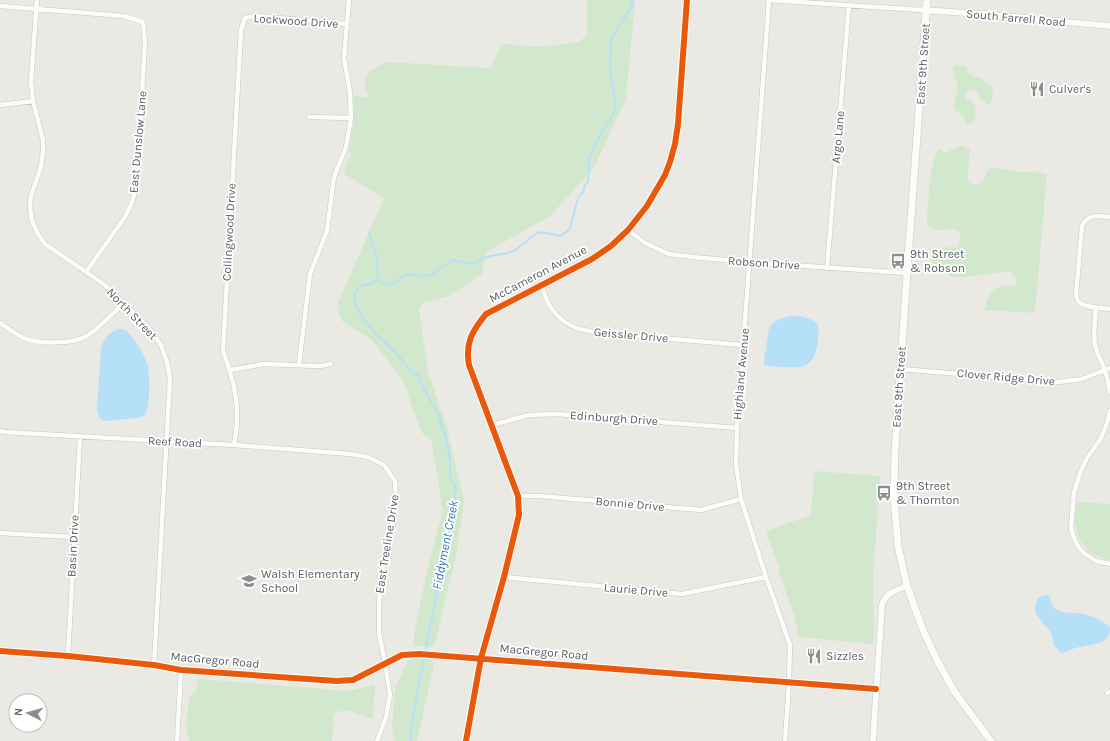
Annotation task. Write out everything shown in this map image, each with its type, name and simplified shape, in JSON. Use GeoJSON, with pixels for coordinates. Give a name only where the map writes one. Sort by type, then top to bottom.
{"type":"FeatureCollection","features":[{"type":"Feature","properties":{"kind":"main road","name":"East 9th Street"},"geometry":{"type":"LineString","coordinates":[[927,0],[900,369],[894,490],[898,546],[907,586],[924,632],[937,660],[954,691],[991,741]]}},
{"type":"Feature","properties":{"kind":"street","name":"North Street"},"geometry":{"type":"LineString","coordinates":[[37,0],[31,81],[33,101],[43,140],[43,151],[41,167],[31,196],[30,208],[32,221],[45,244],[105,285],[148,327],[161,344],[167,362],[170,379],[154,664]]}},
{"type":"Feature","properties":{"kind":"street"},"geometry":{"type":"LineString","coordinates":[[299,364],[310,274],[327,231],[334,177],[346,147],[351,118],[350,93],[344,58],[349,0]]}},
{"type":"Feature","properties":{"kind":"street","name":"McCameron Avenue"},"geometry":{"type":"LineString","coordinates":[[466,741],[481,658],[504,577],[519,515],[518,496],[469,365],[468,348],[471,336],[486,314],[592,259],[611,246],[628,230],[647,206],[670,162],[675,144],[678,124],[687,0]]}},
{"type":"Feature","properties":{"kind":"street"},"geometry":{"type":"LineString","coordinates":[[768,0],[925,11]]}},
{"type":"Feature","properties":{"kind":"street","name":"Highland Avenue"},"geometry":{"type":"LineString","coordinates":[[768,0],[737,428],[736,464],[741,499],[790,645],[785,741]]}},
{"type":"Feature","properties":{"kind":"street"},"geometry":{"type":"LineString","coordinates":[[0,6],[36,8]]}},
{"type":"Feature","properties":{"kind":"street","name":"Argo Lane"},"geometry":{"type":"LineString","coordinates":[[827,268],[849,6]]}},
{"type":"Feature","properties":{"kind":"street","name":"East Dunslow Lane"},"geometry":{"type":"LineString","coordinates":[[36,8],[124,16],[143,22],[145,42],[135,193],[125,217],[86,272]]}},
{"type":"Feature","properties":{"kind":"street","name":"South Farrell Road"},"geometry":{"type":"LineString","coordinates":[[925,11],[982,14],[1110,26]]}},
{"type":"Feature","properties":{"kind":"street","name":"Lockwood Drive"},"geometry":{"type":"LineString","coordinates":[[245,18],[256,16],[347,24]]}},
{"type":"Feature","properties":{"kind":"street","name":"Collingwood Drive"},"geometry":{"type":"LineString","coordinates":[[234,445],[237,420],[235,392],[230,370],[223,351],[241,30],[245,18]]}},
{"type":"Feature","properties":{"kind":"street"},"geometry":{"type":"LineString","coordinates":[[0,105],[33,101]]}},
{"type":"Feature","properties":{"kind":"street"},"geometry":{"type":"LineString","coordinates":[[309,117],[351,118]]}},
{"type":"Feature","properties":{"kind":"street"},"geometry":{"type":"LineString","coordinates":[[1110,217],[1090,217],[1085,220],[1082,226],[1076,295],[1081,305],[1110,309]]}},
{"type":"Feature","properties":{"kind":"street","name":"Robson Drive"},"geometry":{"type":"LineString","coordinates":[[628,230],[646,243],[669,254],[749,262],[907,273]]}},
{"type":"Feature","properties":{"kind":"street","name":"Geissler Drive"},"geometry":{"type":"LineString","coordinates":[[541,286],[551,308],[567,324],[581,330],[744,345]]}},
{"type":"Feature","properties":{"kind":"street"},"geometry":{"type":"LineString","coordinates":[[0,323],[27,339],[47,342],[68,342],[91,333],[124,303]]}},
{"type":"Feature","properties":{"kind":"street"},"geometry":{"type":"LineString","coordinates":[[1096,307],[1094,331],[1095,345],[1105,370],[1110,392]]}},
{"type":"Feature","properties":{"kind":"street"},"geometry":{"type":"LineString","coordinates":[[230,370],[264,364],[299,364],[320,366],[331,364]]}},
{"type":"Feature","properties":{"kind":"street","name":"Clover Ridge Drive"},"geometry":{"type":"LineString","coordinates":[[900,369],[1058,382],[1082,379],[1110,368]]}},
{"type":"Feature","properties":{"kind":"street"},"geometry":{"type":"LineString","coordinates":[[1110,411],[1100,440],[1087,458],[1080,473],[1074,493],[1072,528],[1074,538],[1079,548],[1084,553],[1096,561],[1110,564]]}},
{"type":"Feature","properties":{"kind":"street","name":"Edinburgh Drive"},"geometry":{"type":"LineString","coordinates":[[492,425],[529,415],[557,414],[737,428]]}},
{"type":"Feature","properties":{"kind":"street","name":"Reef Road"},"geometry":{"type":"LineString","coordinates":[[0,431],[234,445],[350,454]]}},
{"type":"Feature","properties":{"kind":"street","name":"Basin Drive"},"geometry":{"type":"LineString","coordinates":[[68,656],[80,436]]}},
{"type":"Feature","properties":{"kind":"street","name":"East Treeline Drive"},"geometry":{"type":"LineString","coordinates":[[350,454],[368,457],[384,465],[395,481],[396,499],[390,542],[382,570],[379,603],[379,633],[390,695],[386,717],[377,741]]}},
{"type":"Feature","properties":{"kind":"street","name":"Bonnie Drive"},"geometry":{"type":"LineString","coordinates":[[518,496],[540,496],[701,510],[741,499]]}},
{"type":"Feature","properties":{"kind":"street"},"geometry":{"type":"LineString","coordinates":[[0,533],[74,537]]}},
{"type":"Feature","properties":{"kind":"street","name":"Laurie Drive"},"geometry":{"type":"LineString","coordinates":[[504,577],[682,594],[766,577]]}},
{"type":"Feature","properties":{"kind":"street"},"geometry":{"type":"LineString","coordinates":[[873,741],[883,600],[889,594],[907,586]]}},
{"type":"Feature","properties":{"kind":"street","name":"MacGregor Road"},"geometry":{"type":"LineString","coordinates":[[0,651],[154,664],[181,670],[336,681],[353,680],[402,655],[419,654],[876,689]]}},
{"type":"Feature","properties":{"kind":"street"},"geometry":{"type":"LineString","coordinates":[[177,741],[181,670]]}},
{"type":"Feature","properties":{"kind":"green space"},"geometry":{"type":"Polygon","coordinates":[[[587,0],[635,0],[626,100],[593,169],[551,215],[485,253],[482,274],[449,296],[422,303],[419,309],[428,371],[446,425],[464,501],[456,556],[434,647],[414,646],[414,634],[428,567],[442,513],[438,477],[431,440],[421,432],[404,383],[372,340],[342,321],[337,305],[384,198],[344,174],[346,164],[351,153],[348,151],[354,125],[354,96],[370,98],[365,88],[365,81],[369,71],[386,62],[491,68],[501,44],[548,46],[579,42],[587,35],[587,0]]]}},
{"type":"Feature","properties":{"kind":"green space"},"geometry":{"type":"Polygon","coordinates":[[[957,64],[966,67],[967,72],[974,77],[981,78],[987,85],[993,88],[991,104],[986,105],[985,101],[980,100],[976,90],[971,90],[965,94],[966,99],[973,102],[975,111],[975,119],[970,124],[966,124],[963,116],[954,109],[958,89],[952,68],[957,64]]]}},
{"type":"Feature","properties":{"kind":"green space"},"geometry":{"type":"Polygon","coordinates":[[[963,146],[970,150],[967,179],[973,185],[982,183],[989,168],[1019,172],[1047,173],[1035,313],[985,310],[988,298],[995,289],[1003,286],[1012,287],[1017,284],[1016,278],[1011,272],[952,277],[935,268],[932,260],[933,254],[941,247],[958,248],[960,237],[959,231],[950,229],[935,230],[927,225],[933,164],[939,149],[945,153],[963,146]]]}},
{"type":"Feature","properties":{"kind":"green space"},"geometry":{"type":"Polygon","coordinates":[[[814,471],[880,476],[873,577],[873,644],[799,637],[794,614],[766,531],[811,515],[814,471]]]}},
{"type":"Feature","properties":{"kind":"green space"},"geometry":{"type":"Polygon","coordinates":[[[1077,502],[1110,504],[1110,560],[1091,553],[1079,538],[1075,524],[1077,502]]]}},
{"type":"Feature","properties":{"kind":"green space"},"geometry":{"type":"Polygon","coordinates":[[[417,659],[431,659],[434,664],[417,741],[395,741],[392,727],[395,688],[408,661],[417,659]]]}},
{"type":"Feature","properties":{"kind":"green space"},"geometry":{"type":"Polygon","coordinates":[[[198,679],[350,691],[375,685],[373,716],[371,719],[347,711],[334,714],[332,741],[189,741],[186,724],[189,696],[196,692],[198,679]]]}},
{"type":"Feature","properties":{"kind":"water"},"geometry":{"type":"Polygon","coordinates":[[[792,316],[806,317],[818,324],[817,348],[813,359],[804,366],[799,367],[775,367],[764,364],[769,328],[776,321],[792,316]]]}},
{"type":"Feature","properties":{"kind":"water"},"geometry":{"type":"Polygon","coordinates":[[[118,329],[125,330],[130,334],[146,359],[149,374],[148,404],[146,413],[142,417],[106,421],[100,418],[97,410],[101,348],[107,336],[118,329]]]}},
{"type":"Feature","properties":{"kind":"water"},"geometry":{"type":"Polygon","coordinates":[[[1044,595],[1049,595],[1054,607],[1059,611],[1084,614],[1105,623],[1110,627],[1107,638],[1098,644],[1061,653],[1053,644],[1050,630],[1044,625],[1035,612],[1035,606],[1038,598],[1044,595]]]}},
{"type":"Feature","properties":{"kind":"waterway","name":"Fiddyment Creek"},"geometry":{"type":"LineString","coordinates":[[378,279],[381,283],[392,284],[407,274],[423,276],[431,275],[453,260],[472,264],[487,257],[511,252],[540,232],[561,236],[570,229],[577,201],[588,182],[589,156],[593,151],[602,131],[611,119],[616,105],[610,71],[611,39],[632,6],[632,0]]}},
{"type":"Feature","properties":{"kind":"waterway"},"geometry":{"type":"LineString","coordinates":[[369,232],[377,258],[378,279]]}},
{"type":"Feature","properties":{"kind":"waterway","name":"Fiddyment Creek"},"geometry":{"type":"LineString","coordinates":[[378,279],[371,284],[361,286],[356,291],[355,302],[361,315],[370,327],[398,355],[413,375],[419,375],[423,387],[440,418],[446,437],[450,461],[450,478],[456,488],[453,511],[416,699],[411,730],[411,741]]}},
{"type":"Feature","properties":{"kind":"cycle path"},"geometry":{"type":"LineString","coordinates":[[466,741],[481,658],[504,577],[519,515],[518,496],[469,365],[469,344],[473,332],[486,314],[592,259],[611,246],[628,230],[647,206],[665,175],[675,144],[678,124],[687,0]]}},
{"type":"Feature","properties":{"kind":"cycle path"},"geometry":{"type":"LineString","coordinates":[[0,651],[154,665],[181,670],[336,681],[353,680],[402,655],[419,654],[876,689]]}},
{"type":"Feature","properties":{"kind":"place","name":"Culver's"},"geometry":{"type":"Point","coordinates":[1037,89]}},
{"type":"Feature","properties":{"kind":"place","name":"9th Street & Robson"},"geometry":{"type":"Point","coordinates":[898,261]}},
{"type":"Feature","properties":{"kind":"place","name":"9th Street & Thornton"},"geometry":{"type":"Point","coordinates":[884,493]}},
{"type":"Feature","properties":{"kind":"place","name":"Walsh Elementary School"},"geometry":{"type":"Point","coordinates":[249,581]}},
{"type":"Feature","properties":{"kind":"place","name":"Sizzles"},"geometry":{"type":"Point","coordinates":[814,656]}}]}
